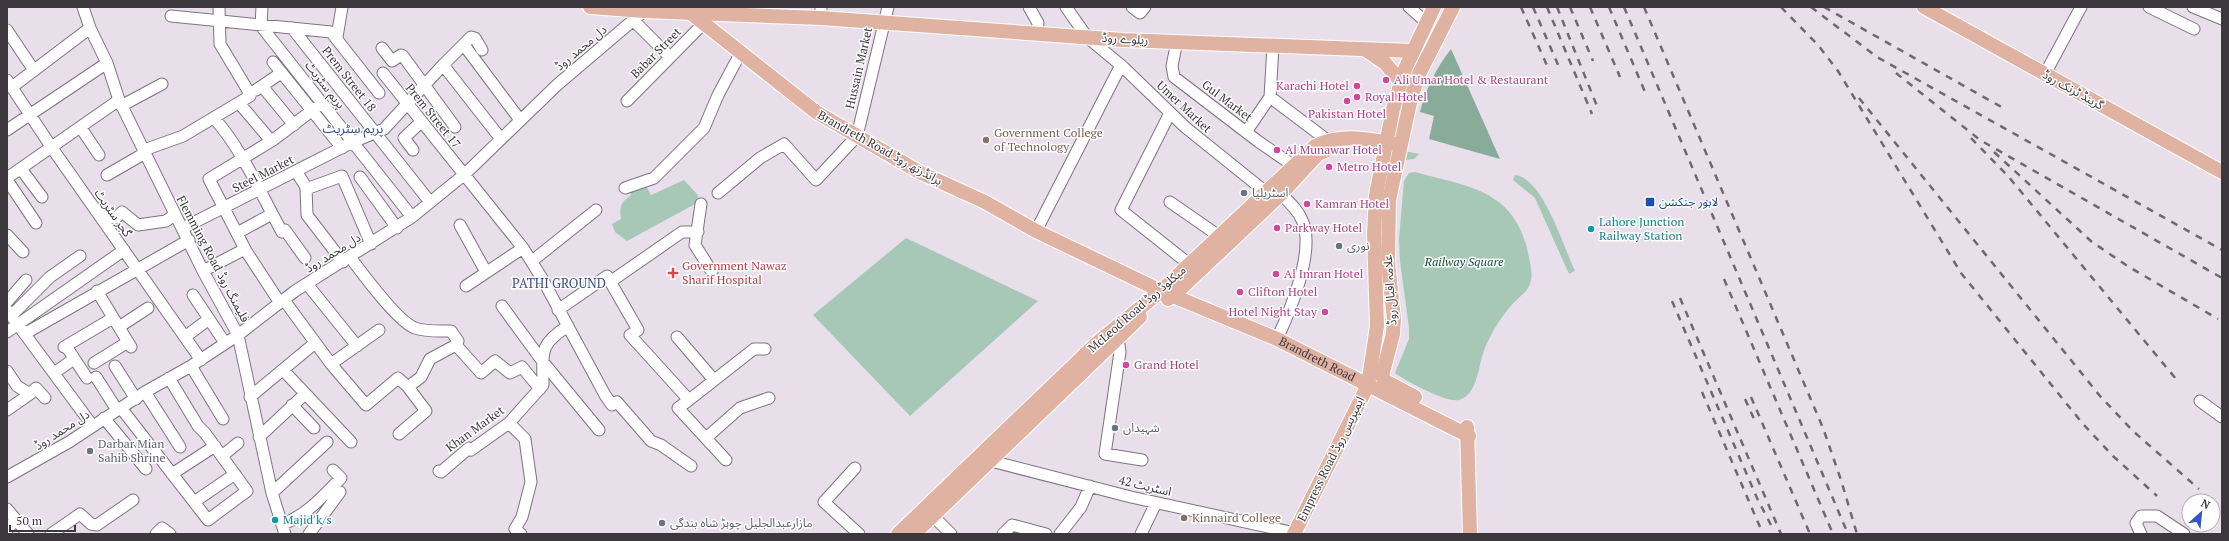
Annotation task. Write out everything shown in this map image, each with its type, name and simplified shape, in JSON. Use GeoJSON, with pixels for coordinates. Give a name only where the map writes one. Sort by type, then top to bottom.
{"type":"FeatureCollection","features":[{"type":"Feature","properties":{"kind":"main road","name":"ریلوے روڈ"},"geometry":{"type":"LineString","coordinates":[[590,7],[639,16],[686,9],[821,12],[884,23],[1087,37],[1412,51]]}},
{"type":"Feature","properties":{"kind":"main road","name":"علامہ اقبال روڈ"},"geometry":{"type":"LineString","coordinates":[[1368,385],[1377,326],[1374,241],[1376,195],[1419,74],[1453,7]]}},
{"type":"Feature","properties":{"kind":"main road","name":"گرینڈ ٹرنک روڈ"},"geometry":{"type":"LineString","coordinates":[[1924,7],[2222,172]]}},
{"type":"Feature","properties":{"kind":"main road","name":"Brandreth Road برانڈرتھ روڈ"},"geometry":{"type":"LineString","coordinates":[[686,9],[740,54],[816,112],[919,172],[985,202],[1036,230],[1167,293]]}},
{"type":"Feature","properties":{"kind":"main road","name":"علامہ اقبال روڈ"},"geometry":{"type":"LineString","coordinates":[[1429,12],[1412,51],[1401,82],[1392,147],[1387,240],[1394,319],[1393,334],[1382,376],[1391,384],[1460,420],[1467,426],[1469,436],[1470,534]]}},
{"type":"Feature","properties":{"kind":"main road"},"geometry":{"type":"LineString","coordinates":[[1366,50],[1385,63],[1401,82]]}},
{"type":"Feature","properties":{"kind":"main road","name":"McLeod Road میکلوڈ روڈ"},"geometry":{"type":"LineString","coordinates":[[914,534],[991,461],[1010,434],[1112,330],[1167,293],[1189,264],[1267,193],[1315,146],[1327,140],[1359,138],[1392,147]]}},
{"type":"Feature","properties":{"kind":"main road","name":"McLeod Road میکلوڈ روڈ"},"geometry":{"type":"LineString","coordinates":[[898,534],[1167,293],[1281,194],[1318,154],[1350,145],[1392,147]]}},
{"type":"Feature","properties":{"kind":"main road","name":"Brandreth Road"},"geometry":{"type":"LineString","coordinates":[[1167,293],[1277,339],[1469,436]]}},
{"type":"Feature","properties":{"kind":"main road","name":"Empress Road ایمپریس روڈ"},"geometry":{"type":"LineString","coordinates":[[1294,533],[1368,385]]}},
{"type":"Feature","properties":{"kind":"street","name":"Flemming Road فلیمنگ روڈ"},"geometry":{"type":"LineString","coordinates":[[83,7],[90,28],[107,63],[120,103],[174,215],[183,228],[203,271],[238,335],[250,397],[272,493],[284,529]]}},
{"type":"Feature","properties":{"kind":"street"},"geometry":{"type":"LineString","coordinates":[[219,7],[220,44],[249,94]]}},
{"type":"Feature","properties":{"kind":"street"},"geometry":{"type":"LineString","coordinates":[[261,26],[262,7]]}},
{"type":"Feature","properties":{"kind":"street"},"geometry":{"type":"LineString","coordinates":[[337,37],[342,7]]}},
{"type":"Feature","properties":{"kind":"street","name":"Hussain Market"},"geometry":{"type":"LineString","coordinates":[[857,136],[888,7]]}},
{"type":"Feature","properties":{"kind":"street"},"geometry":{"type":"LineString","coordinates":[[1029,7],[1038,23],[1037,33]]}},
{"type":"Feature","properties":{"kind":"street","name":"Umer Market"},"geometry":{"type":"LineString","coordinates":[[1066,7],[1087,37],[1121,65],[1185,127],[1267,193]]}},
{"type":"Feature","properties":{"kind":"street"},"geometry":{"type":"LineString","coordinates":[[1132,7],[1140,14],[1144,7]]}},
{"type":"Feature","properties":{"kind":"street"},"geometry":{"type":"LineString","coordinates":[[1409,7],[1429,12]]}},
{"type":"Feature","properties":{"kind":"street"},"geometry":{"type":"LineString","coordinates":[[2045,74],[2081,7]]}},
{"type":"Feature","properties":{"kind":"street"},"geometry":{"type":"LineString","coordinates":[[2149,7],[2194,29]]}},
{"type":"Feature","properties":{"kind":"street"},"geometry":{"type":"LineString","coordinates":[[2193,7],[2208,10],[2222,19]]}},
{"type":"Feature","properties":{"kind":"street"},"geometry":{"type":"LineString","coordinates":[[171,16],[331,32],[337,37],[378,93]]}},
{"type":"Feature","properties":{"kind":"street"},"geometry":{"type":"LineString","coordinates":[[639,16],[670,57]]}},
{"type":"Feature","properties":{"kind":"street","name":"دل محمد روڈ"},"geometry":{"type":"LineString","coordinates":[[7,477],[69,442],[92,425],[201,360],[238,335],[307,284],[397,228],[465,174],[557,85],[639,16]]}},
{"type":"Feature","properties":{"kind":"street","name":"Babar Street"},"geometry":{"type":"LineString","coordinates":[[627,101],[703,24]]}},
{"type":"Feature","properties":{"kind":"street","name":"پریم سٹریٹ"},"geometry":{"type":"LineString","coordinates":[[261,26],[412,217]]}},
{"type":"Feature","properties":{"kind":"street"},"geometry":{"type":"LineString","coordinates":[[9,84],[33,69],[90,28]]}},
{"type":"Feature","properties":{"kind":"street","name":"Prem Street 18"},"geometry":{"type":"LineString","coordinates":[[292,28],[430,202]]}},
{"type":"Feature","properties":{"kind":"street"},"geometry":{"type":"LineString","coordinates":[[7,30],[33,69]]}},
{"type":"Feature","properties":{"kind":"street"},"geometry":{"type":"LineString","coordinates":[[482,50],[473,37],[464,45],[520,120]]}},
{"type":"Feature","properties":{"kind":"street","name":"Gul Market"},"geometry":{"type":"LineString","coordinates":[[1177,41],[1172,66],[1174,77],[1246,132],[1294,166]]}},
{"type":"Feature","properties":{"kind":"street","name":"Steel Market"},"geometry":{"type":"LineString","coordinates":[[183,228],[353,142],[384,129],[407,106],[443,65],[464,45]]}},
{"type":"Feature","properties":{"kind":"street"},"geometry":{"type":"LineString","coordinates":[[1246,132],[1270,97],[1273,46]]}},
{"type":"Feature","properties":{"kind":"street"},"geometry":{"type":"LineString","coordinates":[[382,48],[392,61],[401,55],[404,56],[423,86],[455,127]]}},
{"type":"Feature","properties":{"kind":"street"},"geometry":{"type":"LineString","coordinates":[[625,188],[654,178],[704,128],[718,95],[740,54]]}},
{"type":"Feature","properties":{"kind":"street"},"geometry":{"type":"LineString","coordinates":[[273,62],[342,148]]}},
{"type":"Feature","properties":{"kind":"street"},"geometry":{"type":"LineString","coordinates":[[7,130],[32,115],[107,63]]}},
{"type":"Feature","properties":{"kind":"street"},"geometry":{"type":"LineString","coordinates":[[443,65],[501,139]]}},
{"type":"Feature","properties":{"kind":"street"},"geometry":{"type":"LineString","coordinates":[[1036,230],[1121,65]]}},
{"type":"Feature","properties":{"kind":"street"},"geometry":{"type":"LineString","coordinates":[[107,175],[144,152],[183,136],[214,118],[250,96],[249,94],[282,73]]}},
{"type":"Feature","properties":{"kind":"street","name":"Prem Street 17"},"geometry":{"type":"LineString","coordinates":[[383,73],[407,106],[465,174],[532,261],[604,395],[612,405],[617,402],[651,441],[661,445],[691,466]]}},
{"type":"Feature","properties":{"kind":"street","name":"گجر سٹریٹ"},"geometry":{"type":"LineString","coordinates":[[9,84],[32,115],[52,148],[201,360]]}},
{"type":"Feature","properties":{"kind":"street"},"geometry":{"type":"LineString","coordinates":[[36,223],[7,179],[120,103],[162,84]]}},
{"type":"Feature","properties":{"kind":"street"},"geometry":{"type":"LineString","coordinates":[[262,86],[294,125]]}},
{"type":"Feature","properties":{"kind":"street"},"geometry":{"type":"LineString","coordinates":[[1270,97],[1327,140]]}},
{"type":"Feature","properties":{"kind":"street"},"geometry":{"type":"LineString","coordinates":[[239,103],[267,136]]}},
{"type":"Feature","properties":{"kind":"street"},"geometry":{"type":"LineString","coordinates":[[322,103],[294,125],[209,179],[225,207],[245,249],[315,344],[366,405],[398,378],[408,387],[426,411],[400,434]]}},
{"type":"Feature","properties":{"kind":"street"},"geometry":{"type":"LineString","coordinates":[[1170,112],[1121,210],[1189,264]]}},
{"type":"Feature","properties":{"kind":"street"},"geometry":{"type":"LineString","coordinates":[[214,118],[231,137],[244,158],[282,232],[285,230],[305,258]]}},
{"type":"Feature","properties":{"kind":"street"},"geometry":{"type":"LineString","coordinates":[[413,150],[404,138],[421,122]]}},
{"type":"Feature","properties":{"kind":"street"},"geometry":{"type":"LineString","coordinates":[[81,128],[99,155]]}},
{"type":"Feature","properties":{"kind":"street"},"geometry":{"type":"LineString","coordinates":[[718,193],[760,158],[784,144],[816,180],[857,136]]}},
{"type":"Feature","properties":{"kind":"street"},"geometry":{"type":"LineString","coordinates":[[21,169],[42,197]]}},
{"type":"Feature","properties":{"kind":"street"},"geometry":{"type":"LineString","coordinates":[[296,171],[306,189],[307,215],[390,307],[413,328],[432,332],[452,331],[458,341],[456,345],[430,359],[421,377],[408,387]]}},
{"type":"Feature","properties":{"kind":"street"},"geometry":{"type":"LineString","coordinates":[[306,189],[342,176],[371,244]]}},
{"type":"Feature","properties":{"kind":"street"},"geometry":{"type":"LineString","coordinates":[[360,177],[397,228]]}},
{"type":"Feature","properties":{"kind":"street"},"geometry":{"type":"LineString","coordinates":[[1277,339],[1294,302],[1303,262],[1306,238],[1303,221],[1281,194]]}},
{"type":"Feature","properties":{"kind":"street"},"geometry":{"type":"LineString","coordinates":[[1170,202],[1219,236]]}},
{"type":"Feature","properties":{"kind":"street"},"geometry":{"type":"LineString","coordinates":[[701,204],[695,245],[712,272]]}},
{"type":"Feature","properties":{"kind":"street"},"geometry":{"type":"LineString","coordinates":[[532,261],[596,210]]}},
{"type":"Feature","properties":{"kind":"street"},"geometry":{"type":"LineString","coordinates":[[96,211],[116,218],[122,212],[138,225],[166,221],[174,215]]}},
{"type":"Feature","properties":{"kind":"street"},"geometry":{"type":"LineString","coordinates":[[237,233],[272,214]]}},
{"type":"Feature","properties":{"kind":"street"},"geometry":{"type":"LineString","coordinates":[[460,225],[486,272]]}},
{"type":"Feature","properties":{"kind":"street"},"geometry":{"type":"LineString","coordinates":[[610,282],[682,232],[698,232]]}},
{"type":"Feature","properties":{"kind":"street"},"geometry":{"type":"LineString","coordinates":[[7,235],[23,252]]}},
{"type":"Feature","properties":{"kind":"street"},"geometry":{"type":"LineString","coordinates":[[26,333],[136,268],[189,240]]}},
{"type":"Feature","properties":{"kind":"street"},"geometry":{"type":"LineString","coordinates":[[466,286],[523,248]]}},
{"type":"Feature","properties":{"kind":"street"},"geometry":{"type":"LineString","coordinates":[[203,271],[245,249]]}},
{"type":"Feature","properties":{"kind":"street"},"geometry":{"type":"LineString","coordinates":[[7,332],[124,250]]}},
{"type":"Feature","properties":{"kind":"street"},"geometry":{"type":"LineString","coordinates":[[80,256],[50,277],[9,313],[17,325],[26,333],[92,425]]}},
{"type":"Feature","properties":{"kind":"street"},"geometry":{"type":"LineString","coordinates":[[558,310],[607,276],[638,330],[630,335],[688,400]]}},
{"type":"Feature","properties":{"kind":"street"},"geometry":{"type":"LineString","coordinates":[[7,302],[26,280]]}},
{"type":"Feature","properties":{"kind":"street"},"geometry":{"type":"LineString","coordinates":[[307,284],[357,346]]}},
{"type":"Feature","properties":{"kind":"street"},"geometry":{"type":"LineString","coordinates":[[94,363],[129,345],[97,291]]}},
{"type":"Feature","properties":{"kind":"street"},"geometry":{"type":"LineString","coordinates":[[193,295],[225,343]]}},
{"type":"Feature","properties":{"kind":"street"},"geometry":{"type":"LineString","coordinates":[[502,306],[543,362],[599,430]]}},
{"type":"Feature","properties":{"kind":"street"},"geometry":{"type":"LineString","coordinates":[[148,308],[65,346],[119,409],[208,520],[247,492],[215,446],[198,426],[169,378]]}},
{"type":"Feature","properties":{"kind":"street"},"geometry":{"type":"LineString","coordinates":[[185,337],[209,319]]}},
{"type":"Feature","properties":{"kind":"street"},"geometry":{"type":"LineString","coordinates":[[456,345],[481,373],[495,362],[510,373],[522,367],[540,389],[543,385],[543,355],[547,342],[568,326]]}},
{"type":"Feature","properties":{"kind":"street"},"geometry":{"type":"LineString","coordinates":[[331,364],[379,330]]}},
{"type":"Feature","properties":{"kind":"street"},"geometry":{"type":"LineString","coordinates":[[677,337],[714,380]]}},
{"type":"Feature","properties":{"kind":"street"},"geometry":{"type":"LineString","coordinates":[[1118,338],[1120,352],[1105,454],[1142,460]]}},
{"type":"Feature","properties":{"kind":"street"},"geometry":{"type":"LineString","coordinates":[[250,397],[315,344]]}},
{"type":"Feature","properties":{"kind":"street"},"geometry":{"type":"LineString","coordinates":[[726,460],[678,408],[754,349],[765,349]]}},
{"type":"Feature","properties":{"kind":"street"},"geometry":{"type":"LineString","coordinates":[[54,373],[74,358]]}},
{"type":"Feature","properties":{"kind":"street"},"geometry":{"type":"LineString","coordinates":[[115,366],[180,447]]}},
{"type":"Feature","properties":{"kind":"street"},"geometry":{"type":"LineString","coordinates":[[191,366],[223,419]]}},
{"type":"Feature","properties":{"kind":"street"},"geometry":{"type":"LineString","coordinates":[[283,370],[351,442]]}},
{"type":"Feature","properties":{"kind":"street"},"geometry":{"type":"LineString","coordinates":[[7,371],[17,386],[30,394]]}},
{"type":"Feature","properties":{"kind":"street"},"geometry":{"type":"LineString","coordinates":[[7,410],[36,388],[45,398]]}},
{"type":"Feature","properties":{"kind":"street","name":"Khan Market"},"geometry":{"type":"LineString","coordinates":[[439,471],[441,472],[469,448],[472,450],[509,423],[540,389]]}},
{"type":"Feature","properties":{"kind":"street"},"geometry":{"type":"LineString","coordinates":[[259,436],[305,394]]}},
{"type":"Feature","properties":{"kind":"street"},"geometry":{"type":"LineString","coordinates":[[706,438],[740,408],[769,398]]}},
{"type":"Feature","properties":{"kind":"street"},"geometry":{"type":"LineString","coordinates":[[2200,401],[2222,417]]}},
{"type":"Feature","properties":{"kind":"street"},"geometry":{"type":"LineString","coordinates":[[292,405],[314,428]]}},
{"type":"Feature","properties":{"kind":"street"},"geometry":{"type":"LineString","coordinates":[[104,418],[146,469]]}},
{"type":"Feature","properties":{"kind":"street"},"geometry":{"type":"LineString","coordinates":[[509,423],[525,439],[530,482],[522,517],[515,529],[521,534]]}},
{"type":"Feature","properties":{"kind":"street"},"geometry":{"type":"LineString","coordinates":[[222,456],[238,442]]}},
{"type":"Feature","properties":{"kind":"street"},"geometry":{"type":"LineString","coordinates":[[272,493],[327,442]]}},
{"type":"Feature","properties":{"kind":"street"},"geometry":{"type":"LineString","coordinates":[[172,474],[215,446]]}},
{"type":"Feature","properties":{"kind":"street","name":"اسٹریٹ 42"},"geometry":{"type":"LineString","coordinates":[[991,461],[1156,503],[1294,533]]}},
{"type":"Feature","properties":{"kind":"street"},"geometry":{"type":"LineString","coordinates":[[855,468],[824,502],[859,534]]}},
{"type":"Feature","properties":{"kind":"street"},"geometry":{"type":"LineString","coordinates":[[284,529],[315,504],[341,478],[333,470]]}},
{"type":"Feature","properties":{"kind":"street"},"geometry":{"type":"LineString","coordinates":[[194,502],[235,474]]}},
{"type":"Feature","properties":{"kind":"street"},"geometry":{"type":"LineString","coordinates":[[1060,534],[1081,507],[1090,486]]}},
{"type":"Feature","properties":{"kind":"street"},"geometry":{"type":"LineString","coordinates":[[309,534],[340,492]]}},
{"type":"Feature","properties":{"kind":"street"},"geometry":{"type":"LineString","coordinates":[[51,534],[80,514],[90,524],[97,525],[133,500]]}},
{"type":"Feature","properties":{"kind":"street"},"geometry":{"type":"LineString","coordinates":[[1141,534],[1156,503]]}},
{"type":"Feature","properties":{"kind":"street"},"geometry":{"type":"LineString","coordinates":[[7,509],[28,534]]}},
{"type":"Feature","properties":{"kind":"street"},"geometry":{"type":"LineString","coordinates":[[933,516],[951,534]]}},
{"type":"Feature","properties":{"kind":"street"},"geometry":{"type":"LineString","coordinates":[[2141,534],[2136,523],[2141,516],[2157,516],[2184,534]]}},
{"type":"Feature","properties":{"kind":"street"},"geometry":{"type":"LineString","coordinates":[[7,530],[15,520]]}},
{"type":"Feature","properties":{"kind":"street"},"geometry":{"type":"LineString","coordinates":[[1003,534],[1012,525],[1046,534]]}},
{"type":"Feature","properties":{"kind":"street"},"geometry":{"type":"LineString","coordinates":[[156,534],[162,528],[170,534]]}},
{"type":"Feature","properties":{"kind":"green space"},"geometry":{"type":"Polygon","coordinates":[[[1451,49],[1500,159],[1429,139],[1434,116],[1420,112],[1432,79],[1451,49]]]}},
{"type":"Feature","properties":{"kind":"green space"},"geometry":{"type":"Polygon","coordinates":[[[1404,151],[1419,154],[1414,159],[1403,160],[1404,151]]]}},
{"type":"Feature","properties":{"kind":"green space","name":"Railway Square"},"geometry":{"type":"Polygon","coordinates":[[[1415,172],[1452,181],[1469,187],[1484,193],[1498,202],[1510,213],[1520,228],[1530,262],[1532,275],[1529,287],[1515,301],[1496,326],[1485,348],[1477,377],[1471,391],[1466,397],[1459,400],[1453,400],[1436,395],[1395,373],[1409,339],[1399,239],[1404,181],[1409,173],[1415,172]]]}},
{"type":"Feature","properties":{"kind":"green space"},"geometry":{"type":"Polygon","coordinates":[[[1515,175],[1525,179],[1535,188],[1559,231],[1575,271],[1569,274],[1535,198],[1513,180],[1515,175]]]}},
{"type":"Feature","properties":{"kind":"green space"},"geometry":{"type":"Polygon","coordinates":[[[684,180],[698,195],[697,203],[627,241],[615,232],[612,224],[621,219],[620,211],[622,205],[631,195],[630,186],[644,182],[651,195],[684,180]]]}},
{"type":"Feature","properties":{"kind":"green space"},"geometry":{"type":"Polygon","coordinates":[[[906,238],[1038,301],[910,416],[813,315],[906,238]]]}},
{"type":"Feature","properties":{"kind":"railway"},"geometry":{"type":"LineString","coordinates":[[1521,7],[1549,70]]}},
{"type":"Feature","properties":{"kind":"railway"},"geometry":{"type":"LineString","coordinates":[[1533,7],[1559,67]]}},
{"type":"Feature","properties":{"kind":"railway"},"geometry":{"type":"LineString","coordinates":[[1547,7],[1592,114]]}},
{"type":"Feature","properties":{"kind":"railway"},"geometry":{"type":"LineString","coordinates":[[1557,7],[1599,111]]}},
{"type":"Feature","properties":{"kind":"railway"},"geometry":{"type":"LineString","coordinates":[[1570,7],[1593,61]]}},
{"type":"Feature","properties":{"kind":"railway"},"geometry":{"type":"LineString","coordinates":[[1590,7],[1620,77]]}},
{"type":"Feature","properties":{"kind":"railway"},"geometry":{"type":"LineString","coordinates":[[1609,7],[1645,92]]}},
{"type":"Feature","properties":{"kind":"railway"},"geometry":{"type":"LineString","coordinates":[[1624,7],[1848,534]]}},
{"type":"Feature","properties":{"kind":"railway"},"geometry":{"type":"LineString","coordinates":[[1644,7],[1823,428],[1841,480],[1857,534]]}},
{"type":"Feature","properties":{"kind":"railway"},"geometry":{"type":"LineString","coordinates":[[1781,7],[1818,45],[1838,71],[1961,273],[2083,424],[2113,456],[2157,496]]}},
{"type":"Feature","properties":{"kind":"railway"},"geometry":{"type":"LineString","coordinates":[[1811,7],[1877,57],[2222,250]]}},
{"type":"Feature","properties":{"kind":"railway"},"geometry":{"type":"LineString","coordinates":[[1824,7],[2005,109]]}},
{"type":"Feature","properties":{"kind":"railway"},"geometry":{"type":"LineString","coordinates":[[1896,73],[1980,140],[2222,278]]}},
{"type":"Feature","properties":{"kind":"railway"},"geometry":{"type":"LineString","coordinates":[[1859,98],[2100,396],[2133,431],[2199,489]]}},
{"type":"Feature","properties":{"kind":"railway"},"geometry":{"type":"LineString","coordinates":[[1971,138],[2008,176],[2176,379]]}},
{"type":"Feature","properties":{"kind":"railway"},"geometry":{"type":"LineString","coordinates":[[1994,152],[2092,242],[2129,267],[2218,319]]}},
{"type":"Feature","properties":{"kind":"railway"},"geometry":{"type":"LineString","coordinates":[[1724,279],[1833,534]]}},
{"type":"Feature","properties":{"kind":"railway"},"geometry":{"type":"LineString","coordinates":[[1680,298],[1781,534]]}},
{"type":"Feature","properties":{"kind":"railway"},"geometry":{"type":"LineString","coordinates":[[1672,301],[1757,498],[1772,527]]}},
{"type":"Feature","properties":{"kind":"railway"},"geometry":{"type":"LineString","coordinates":[[1702,392],[1763,534]]}},
{"type":"Feature","properties":{"kind":"railway"},"geometry":{"type":"LineString","coordinates":[[1751,397],[1810,534]]}},
{"type":"Feature","properties":{"kind":"railway"},"geometry":{"type":"LineString","coordinates":[[1745,399],[1755,421]]}},
{"type":"Feature","properties":{"kind":"place","name":"Ali Umar Hotel & Restaurant"},"geometry":{"type":"Point","coordinates":[1386,80]}},
{"type":"Feature","properties":{"kind":"place","name":"Karachi Hotel"},"geometry":{"type":"Point","coordinates":[1357,86]}},
{"type":"Feature","properties":{"kind":"place","name":"Royal Hotel"},"geometry":{"type":"Point","coordinates":[1357,97]}},
{"type":"Feature","properties":{"kind":"place","name":"Pakistan Hotel"},"geometry":{"type":"Point","coordinates":[1347,101]}},
{"type":"Feature","properties":{"kind":"place","name":"Government College of Technology"},"geometry":{"type":"Point","coordinates":[986,140]}},
{"type":"Feature","properties":{"kind":"place","name":"Al Munawar Hotel"},"geometry":{"type":"Point","coordinates":[1277,150]}},
{"type":"Feature","properties":{"kind":"place","name":"Metro Hotel"},"geometry":{"type":"Point","coordinates":[1329,167]}},
{"type":"Feature","properties":{"kind":"place","name":"اسٹریلیا"},"geometry":{"type":"Point","coordinates":[1244,193]}},
{"type":"Feature","properties":{"kind":"place","name":"لاہور جنکشن"},"geometry":{"type":"Point","coordinates":[1650,202]}},
{"type":"Feature","properties":{"kind":"place","name":"Kamran Hotel"},"geometry":{"type":"Point","coordinates":[1307,204]}},
{"type":"Feature","properties":{"kind":"place","name":"Parkway Hotel"},"geometry":{"type":"Point","coordinates":[1277,228]}},
{"type":"Feature","properties":{"kind":"place","name":"Lahore Junction Railway Station"},"geometry":{"type":"Point","coordinates":[1591,229]}},
{"type":"Feature","properties":{"kind":"place","name":"نوری"},"geometry":{"type":"Point","coordinates":[1339,246]}},
{"type":"Feature","properties":{"kind":"place","name":"Government Nawaz Sharif Hospital"},"geometry":{"type":"Point","coordinates":[673,273]}},
{"type":"Feature","properties":{"kind":"place","name":"Al Imran Hotel"},"geometry":{"type":"Point","coordinates":[1276,274]}},
{"type":"Feature","properties":{"kind":"place","name":"Clifton Hotel"},"geometry":{"type":"Point","coordinates":[1240,292]}},
{"type":"Feature","properties":{"kind":"place","name":"Hotel Night Stay"},"geometry":{"type":"Point","coordinates":[1325,312]}},
{"type":"Feature","properties":{"kind":"place","name":"Grand Hotel"},"geometry":{"type":"Point","coordinates":[1126,365]}},
{"type":"Feature","properties":{"kind":"place","name":"شہیداں"},"geometry":{"type":"Point","coordinates":[1115,428]}},
{"type":"Feature","properties":{"kind":"place","name":"Darbar Mian Sahib Shrine"},"geometry":{"type":"Point","coordinates":[90,451]}},
{"type":"Feature","properties":{"kind":"place","name":"Kinnaird College"},"geometry":{"type":"Point","coordinates":[1184,518]}},
{"type":"Feature","properties":{"kind":"place","name":"Majid k/s"},"geometry":{"type":"Point","coordinates":[275,520]}},
{"type":"Feature","properties":{"kind":"place","name":"مازارعبدالجلیل چوہڑ شاہ بندگی"},"geometry":{"type":"Point","coordinates":[662,523]}},
{"type":"Feature","properties":{"kind":"district","name":"پریم سٹریٹ"},"geometry":{"type":"Point","coordinates":[353,128]}},
{"type":"Feature","properties":{"kind":"district","name":"PATHI GROUND"},"geometry":{"type":"Point","coordinates":[559,283]}}]}
